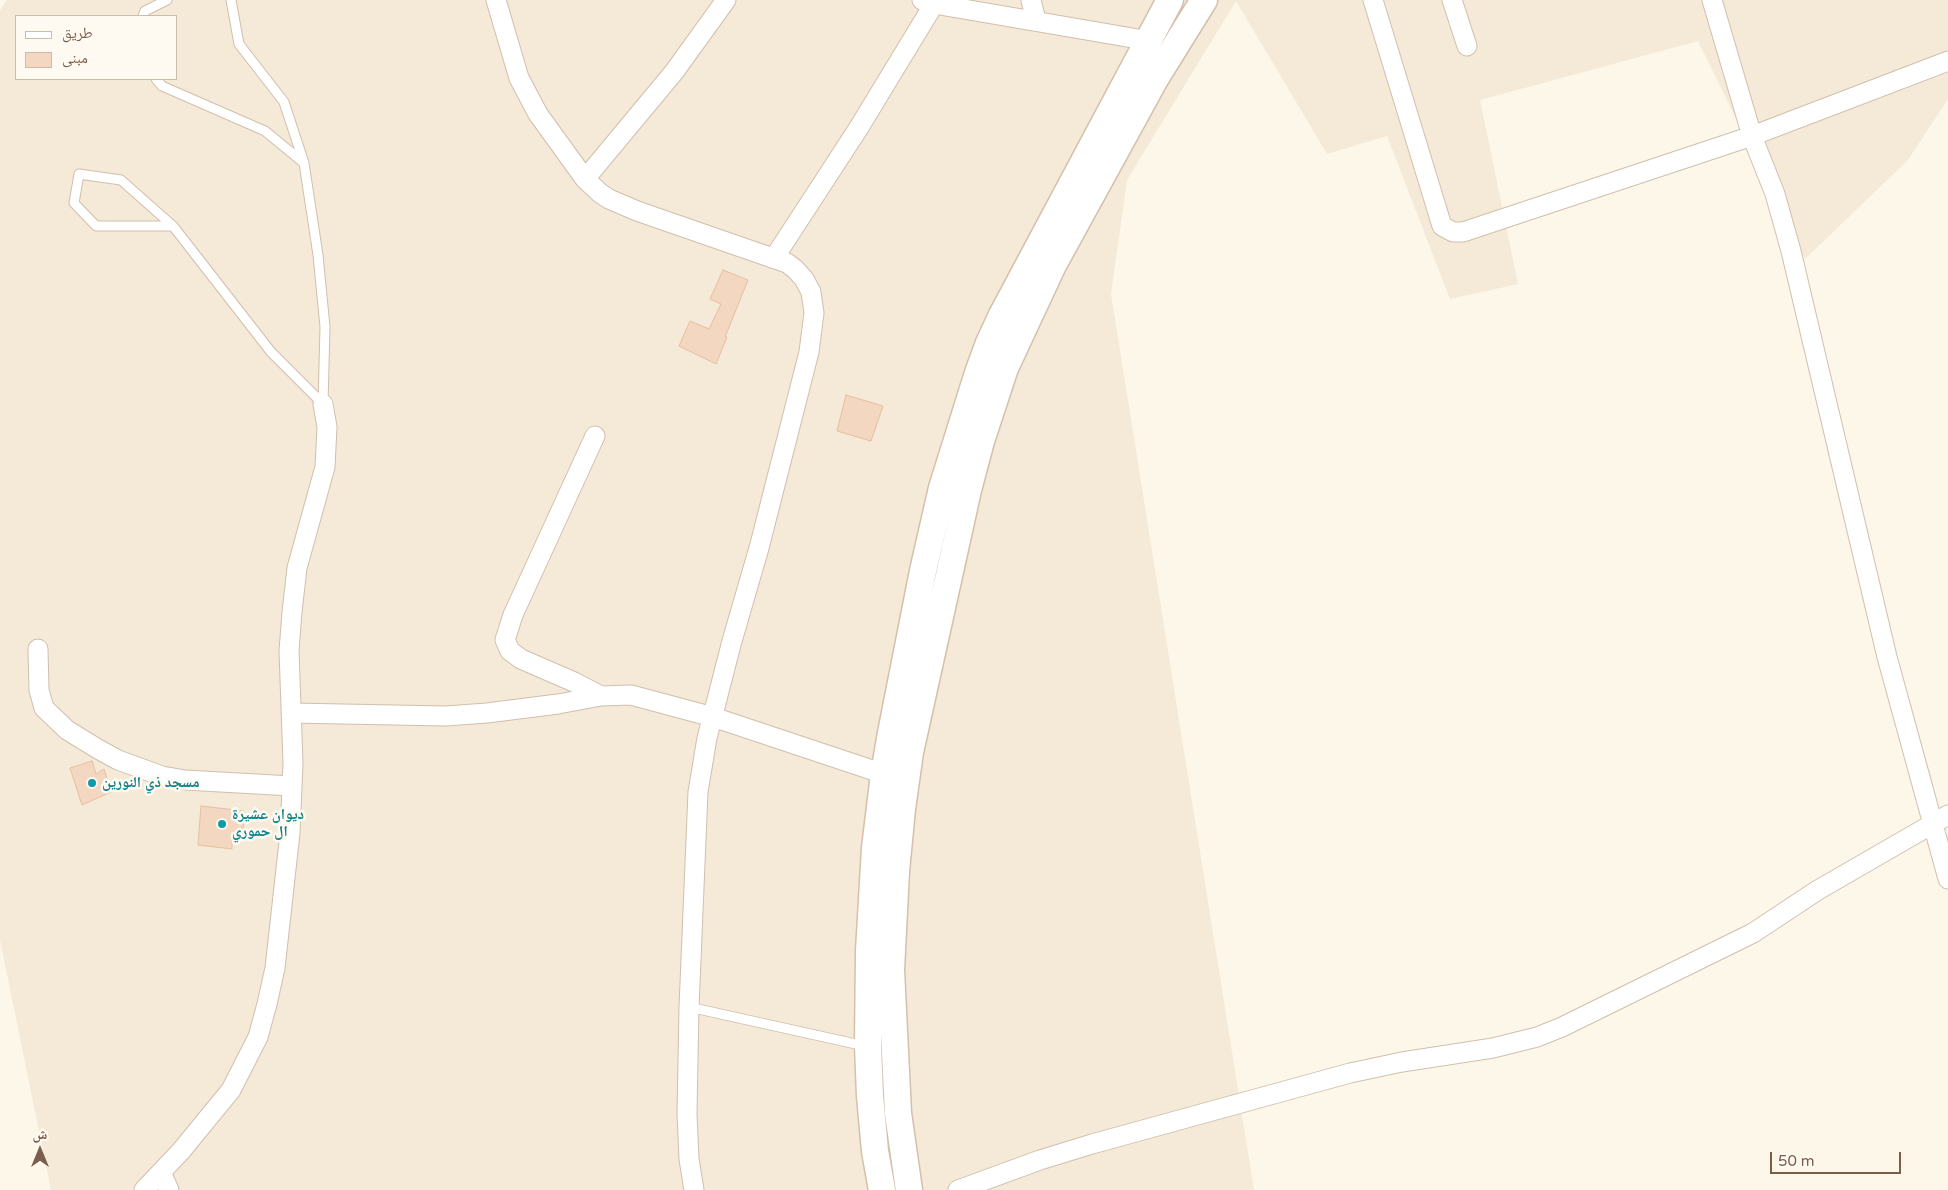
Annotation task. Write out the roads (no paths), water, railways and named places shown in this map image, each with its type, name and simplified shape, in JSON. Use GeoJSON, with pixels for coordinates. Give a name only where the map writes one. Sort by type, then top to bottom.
{"type":"FeatureCollection","features":[{"type":"Feature","properties":{"kind":"main road"},"geometry":{"type":"LineString","coordinates":[[882,1190],[875,1151],[868,1046],[869,942],[875,848],[884,774],[919,590],[942,488],[978,373],[1002,315],[1150,41],[1170,0]]}},
{"type":"Feature","properties":{"kind":"main road"},"geometry":{"type":"LineString","coordinates":[[908,1190],[898,1113],[891,970],[896,872],[902,809],[910,752],[980,441],[1005,368],[1053,265],[1156,78],[1204,0]]}},
{"type":"Feature","properties":{"kind":"street"},"geometry":{"type":"LineString","coordinates":[[496,0],[519,78],[538,114],[586,179],[600,193],[620,205],[774,258],[795,269],[804,279],[811,292],[814,313],[813,329],[759,548],[712,717],[698,792],[689,1007],[688,1131],[694,1190]]}},
{"type":"Feature","properties":{"kind":"street"},"geometry":{"type":"LineString","coordinates":[[586,179],[674,72],[726,0]]}},
{"type":"Feature","properties":{"kind":"street"},"geometry":{"type":"LineString","coordinates":[[1031,0],[1036,21]]}},
{"type":"Feature","properties":{"kind":"street"},"geometry":{"type":"LineString","coordinates":[[1372,0],[1442,226],[1449,232],[1463,232],[1752,136],[1948,61]]}},
{"type":"Feature","properties":{"kind":"street"},"geometry":{"type":"LineString","coordinates":[[1452,0],[1467,46]]}},
{"type":"Feature","properties":{"kind":"street"},"geometry":{"type":"LineString","coordinates":[[1712,0],[1752,136],[1774,189],[1791,251],[1890,666],[1941,820],[1948,879]]}},
{"type":"Feature","properties":{"kind":"street"},"geometry":{"type":"LineString","coordinates":[[774,258],[858,129],[928,2],[1150,41]]}},
{"type":"Feature","properties":{"kind":"street"},"geometry":{"type":"LineString","coordinates":[[144,1190],[231,1090],[258,1037],[275,968],[290,833],[293,763],[289,651],[292,612],[298,568],[325,467],[327,427],[323,404]]}},
{"type":"Feature","properties":{"kind":"street"},"geometry":{"type":"LineString","coordinates":[[595,436],[513,615],[505,640],[510,651],[521,659],[602,696]]}},
{"type":"Feature","properties":{"kind":"street"},"geometry":{"type":"LineString","coordinates":[[38,649],[39,690],[44,708],[66,730],[105,752],[141,768],[185,780],[292,786]]}},
{"type":"Feature","properties":{"kind":"street"},"geometry":{"type":"LineString","coordinates":[[290,713],[446,716],[558,704],[602,696],[631,695],[712,717],[884,774]]}},
{"type":"Feature","properties":{"kind":"street"},"geometry":{"type":"LineString","coordinates":[[958,1190],[1031,1163],[1092,1144],[1350,1073],[1395,1063],[1493,1048],[1537,1037],[1753,933],[1818,890],[1941,820]]}},
{"type":"Feature","properties":{"kind":"street"},"geometry":{"type":"LineString","coordinates":[[161,1172],[169,1190]]}},
{"type":"Feature","properties":{"kind":"lane"},"geometry":{"type":"LineString","coordinates":[[144,15],[145,11],[167,0]]}},
{"type":"Feature","properties":{"kind":"lane"},"geometry":{"type":"LineString","coordinates":[[231,0],[239,44],[284,102],[304,163],[318,255],[325,328],[323,404]]}},
{"type":"Feature","properties":{"kind":"lane"},"geometry":{"type":"LineString","coordinates":[[157,80],[162,86],[265,131],[304,163]]}},
{"type":"Feature","properties":{"kind":"lane"},"geometry":{"type":"LineString","coordinates":[[173,226],[96,226],[74,203],[79,174],[120,180],[173,226],[271,352],[323,404]]}},
{"type":"Feature","properties":{"kind":"lane"},"geometry":{"type":"LineString","coordinates":[[689,1007],[868,1046]]}},
{"type":"Feature","properties":{"kind":"place","name":"مسجد ذي النورين"},"geometry":{"type":"Point","coordinates":[92,783]}},
{"type":"Feature","properties":{"kind":"place","name":"ديوان عشيرة ال حموري"},"geometry":{"type":"Point","coordinates":[222,824]}}]}
